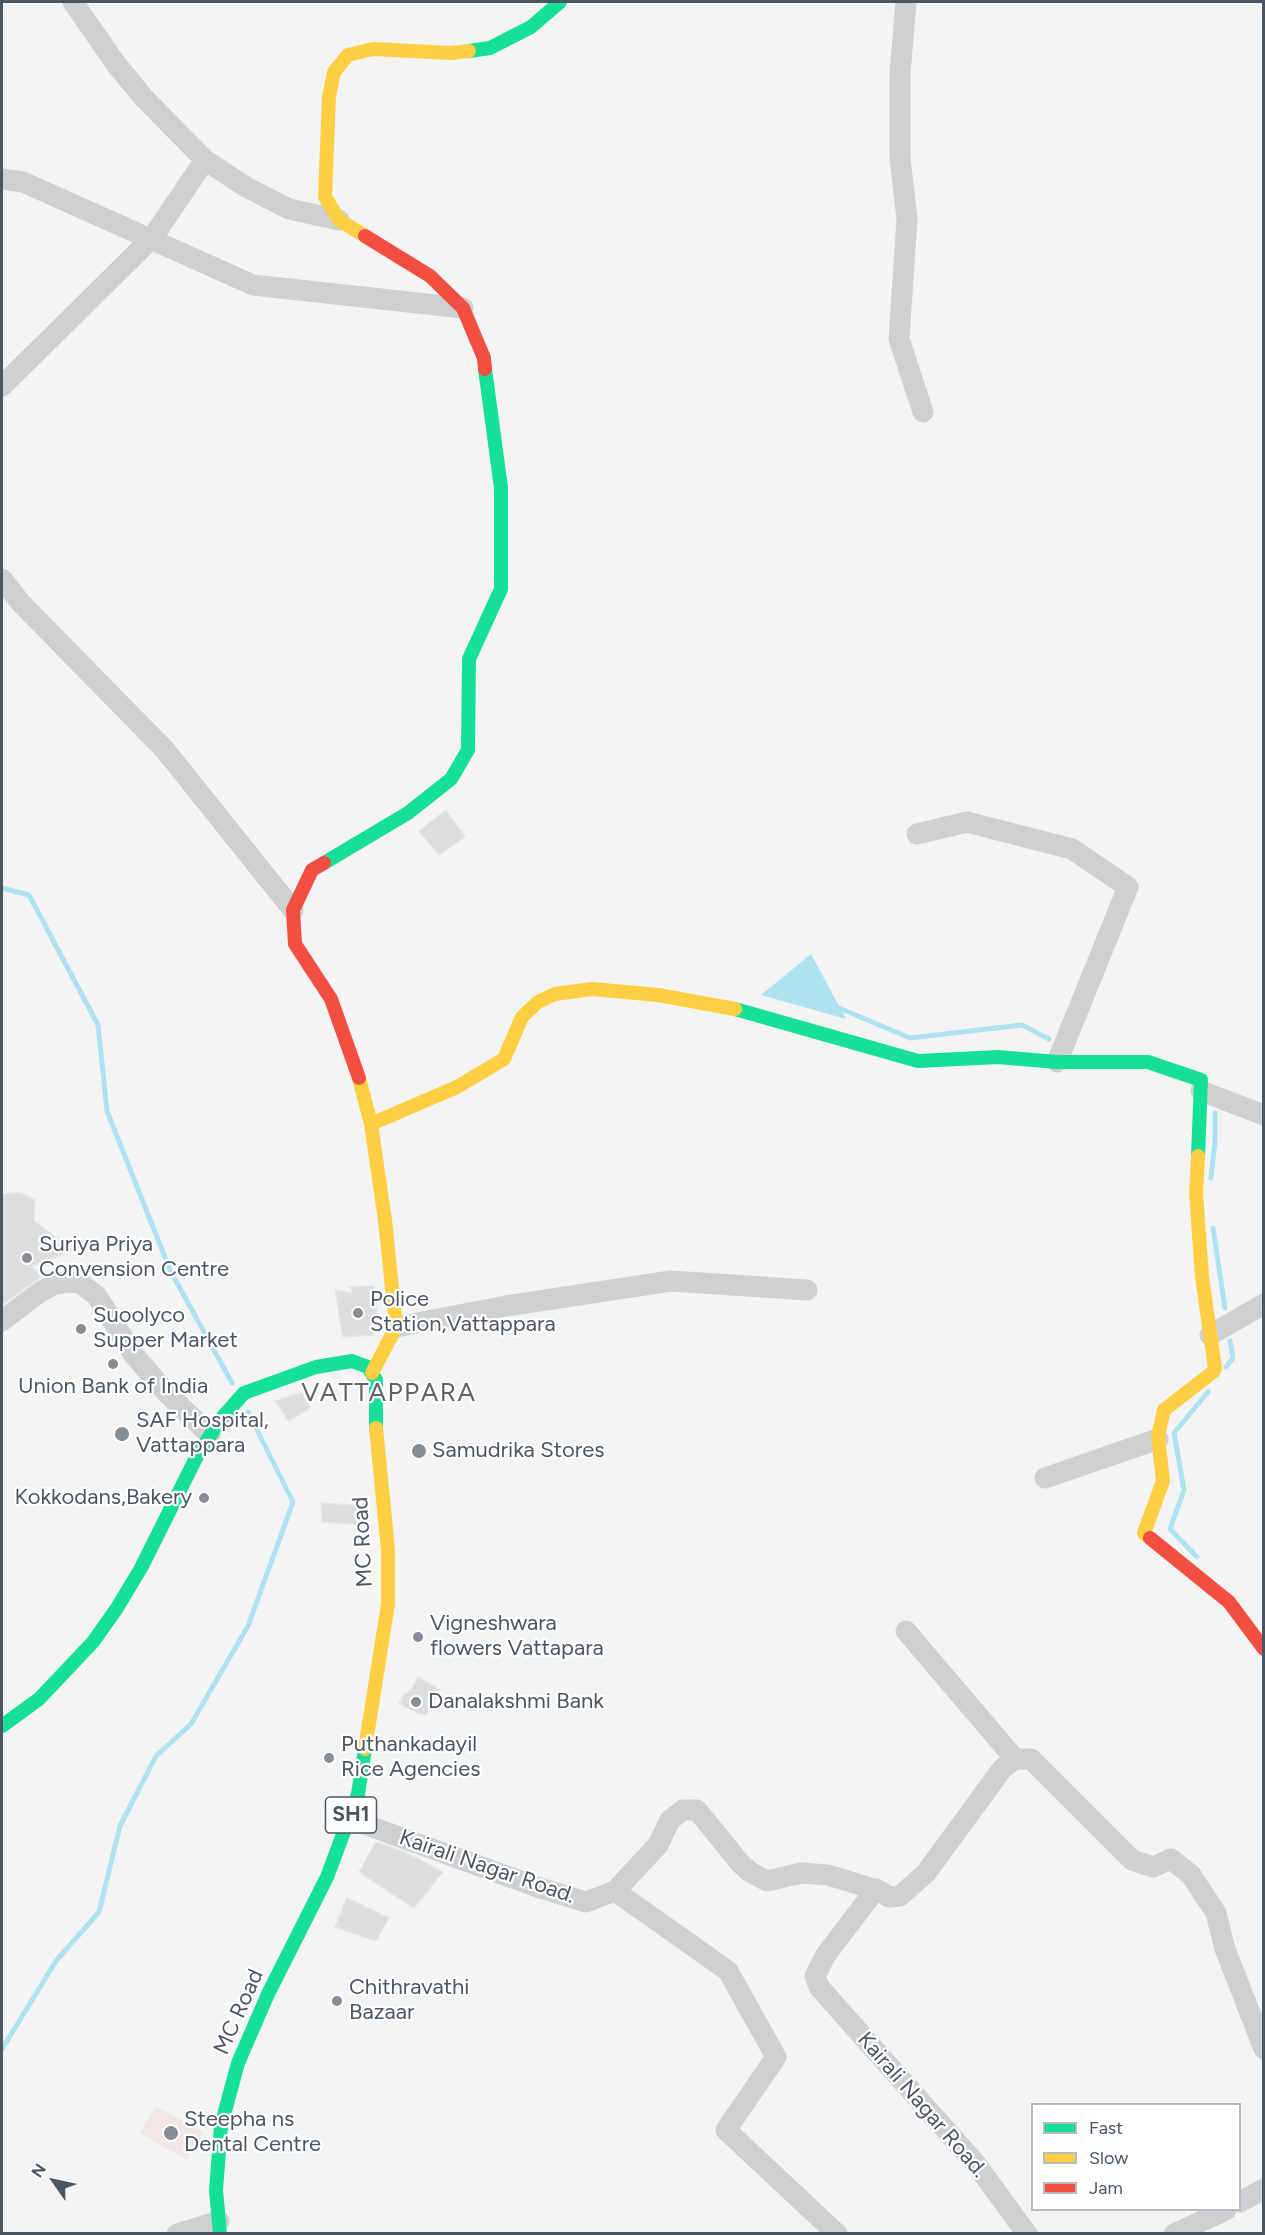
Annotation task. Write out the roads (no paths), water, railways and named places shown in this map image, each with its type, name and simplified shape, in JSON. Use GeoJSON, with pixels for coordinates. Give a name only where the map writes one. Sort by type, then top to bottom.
{"type":"FeatureCollection","features":[{"type":"Feature","properties":{"kind":"main road"},"geometry":{"type":"LineString","coordinates":[[2,1726],[39,1699],[93,1642],[141,1568],[198,1454],[221,1419],[244,1392],[330,1364],[352,1361],[368,1367],[372,1373],[396,1327],[385,1220],[370,1124],[356,1065],[331,999],[295,944],[293,910],[312,870],[408,813],[451,779],[468,750],[469,659],[501,589],[501,488],[484,358],[463,308],[430,276],[339,220],[325,197],[329,97],[334,72],[348,55],[373,49],[451,53],[490,48],[531,27],[560,2]]}},
{"type":"Feature","properties":{"kind":"main road"},"geometry":{"type":"LineString","coordinates":[[370,1124],[457,1088],[504,1059],[522,1017],[538,1002],[555,994],[592,989],[658,995],[748,1012],[918,1060],[998,1057],[1057,1062],[1148,1062],[1201,1080],[1196,1193],[1202,1277],[1215,1368],[1164,1410],[1158,1429],[1163,1481],[1144,1533],[1229,1602],[1263,1649]]}},
{"type":"Feature","properties":{"kind":"main road","name":"MC Road"},"geometry":{"type":"LineString","coordinates":[[219,2227],[216,2190],[221,2126],[238,2063],[268,1994],[327,1877],[358,1794],[388,1604],[388,1550],[375,1425],[376,1380],[372,1373]]}},
{"type":"Feature","properties":{"kind":"street"},"geometry":{"type":"LineString","coordinates":[[73,2],[143,98],[205,160],[246,187],[289,209],[339,220]]}},
{"type":"Feature","properties":{"kind":"street"},"geometry":{"type":"LineString","coordinates":[[906,2],[900,74],[900,158],[907,219],[899,339],[922,412]]}},
{"type":"Feature","properties":{"kind":"street"},"geometry":{"type":"LineString","coordinates":[[2,386],[152,238],[205,160]]}},
{"type":"Feature","properties":{"kind":"street"},"geometry":{"type":"LineString","coordinates":[[2,179],[23,182],[254,285],[463,308]]}},
{"type":"Feature","properties":{"kind":"street"},"geometry":{"type":"LineString","coordinates":[[2,579],[20,602],[165,750],[293,910]]}},
{"type":"Feature","properties":{"kind":"street"},"geometry":{"type":"LineString","coordinates":[[917,834],[967,822],[1072,849],[1128,887],[1057,1062]]}},
{"type":"Feature","properties":{"kind":"street"},"geometry":{"type":"LineString","coordinates":[[1201,1091],[1263,1115]]}},
{"type":"Feature","properties":{"kind":"street"},"geometry":{"type":"LineString","coordinates":[[396,1327],[506,1306],[671,1281],[807,1290]]}},
{"type":"Feature","properties":{"kind":"street"},"geometry":{"type":"LineString","coordinates":[[2,1321],[53,1285],[68,1282],[80,1283],[97,1296],[134,1355],[164,1390],[210,1435]]}},
{"type":"Feature","properties":{"kind":"street"},"geometry":{"type":"LineString","coordinates":[[1210,1335],[1263,1304]]}},
{"type":"Feature","properties":{"kind":"street"},"geometry":{"type":"LineString","coordinates":[[1045,1478],[1158,1438]]}},
{"type":"Feature","properties":{"kind":"street"},"geometry":{"type":"LineString","coordinates":[[906,1631],[1015,1759],[1031,1759],[1132,1860],[1153,1867],[1171,1859],[1191,1875],[1216,1912],[1225,1949],[1263,2049]]}},
{"type":"Feature","properties":{"kind":"street","name":"Kairali Nagar Road."},"geometry":{"type":"LineString","coordinates":[[350,1819],[540,1888],[586,1902],[615,1891],[658,1845],[670,1820],[683,1810],[697,1810],[721,1841],[750,1872],[767,1881],[801,1873],[828,1875],[876,1889],[889,1897],[900,1896],[926,1873],[988,1785],[1002,1769],[1015,1759]]}},
{"type":"Feature","properties":{"kind":"street","name":"Kairali Nagar Road."},"geometry":{"type":"LineString","coordinates":[[876,1889],[825,1956],[815,1976],[819,1987],[976,2164],[1027,2234]]}},
{"type":"Feature","properties":{"kind":"street"},"geometry":{"type":"LineString","coordinates":[[615,1891],[728,1971],[776,2057],[726,2130],[837,2234]]}},
{"type":"Feature","properties":{"kind":"street"},"geometry":{"type":"LineString","coordinates":[[1241,2201],[1263,2189]]}},
{"type":"Feature","properties":{"kind":"street"},"geometry":{"type":"LineString","coordinates":[[1174,2234],[1224,2211]]}},
{"type":"Feature","properties":{"kind":"street"},"geometry":{"type":"LineString","coordinates":[[177,2234],[219,2227]]}},
{"type":"Feature","properties":{"kind":"water"},"geometry":{"type":"Polygon","coordinates":[[[811,954],[846,1019],[761,995],[811,954]]]}},
{"type":"Feature","properties":{"kind":"waterway"},"geometry":{"type":"LineString","coordinates":[[2,888],[29,895],[98,1025],[107,1111],[170,1270],[232,1383]]}},
{"type":"Feature","properties":{"kind":"waterway"},"geometry":{"type":"LineString","coordinates":[[834,1006],[910,1038],[1022,1025],[1049,1039]]}},
{"type":"Feature","properties":{"kind":"waterway"},"geometry":{"type":"LineString","coordinates":[[1211,1178],[1215,1113]]}},
{"type":"Feature","properties":{"kind":"waterway"},"geometry":{"type":"LineString","coordinates":[[1213,1228],[1225,1308]]}},
{"type":"Feature","properties":{"kind":"waterway"},"geometry":{"type":"LineString","coordinates":[[1226,1367],[1233,1358],[1230,1341]]}},
{"type":"Feature","properties":{"kind":"waterway"},"geometry":{"type":"LineString","coordinates":[[1197,1557],[1170,1529],[1184,1490],[1174,1433],[1208,1392]]}},
{"type":"Feature","properties":{"kind":"waterway"},"geometry":{"type":"LineString","coordinates":[[2,2049],[56,1961],[99,1912],[120,1826],[156,1756],[191,1724],[248,1626],[293,1502],[248,1412]]}},
{"type":"Feature","properties":{"kind":"place","name":"Suriya Priya Convension Centre"},"geometry":{"type":"Point","coordinates":[27,1258]}},
{"type":"Feature","properties":{"kind":"place","name":"Police Station,Vattappara"},"geometry":{"type":"Point","coordinates":[358,1313]}},
{"type":"Feature","properties":{"kind":"place","name":"Suoolyco Supper Market"},"geometry":{"type":"Point","coordinates":[81,1329]}},
{"type":"Feature","properties":{"kind":"place","name":"Union Bank of India"},"geometry":{"type":"Point","coordinates":[113,1364]}},
{"type":"Feature","properties":{"kind":"place","name":"SAF Hospital, Vattappara"},"geometry":{"type":"Point","coordinates":[122,1434]}},
{"type":"Feature","properties":{"kind":"place","name":"Samudrika Stores"},"geometry":{"type":"Point","coordinates":[419,1451]}},
{"type":"Feature","properties":{"kind":"place","name":"Kokkodans,Bakery"},"geometry":{"type":"Point","coordinates":[204,1498]}},
{"type":"Feature","properties":{"kind":"place","name":"Vigneshwara flowers Vattapara"},"geometry":{"type":"Point","coordinates":[418,1637]}},
{"type":"Feature","properties":{"kind":"place","name":"Danalakshmi Bank"},"geometry":{"type":"Point","coordinates":[416,1702]}},
{"type":"Feature","properties":{"kind":"place","name":"Puthankadayil Rice Agencies"},"geometry":{"type":"Point","coordinates":[329,1758]}},
{"type":"Feature","properties":{"kind":"place","name":"Chithravathi Bazaar"},"geometry":{"type":"Point","coordinates":[337,2001]}},
{"type":"Feature","properties":{"kind":"place","name":"Steepha ns Dental Centre"},"geometry":{"type":"Point","coordinates":[171,2133]}},
{"type":"Feature","properties":{"kind":"district","name":"VATTAPPARA"},"geometry":{"type":"Point","coordinates":[389,1393]}}]}
